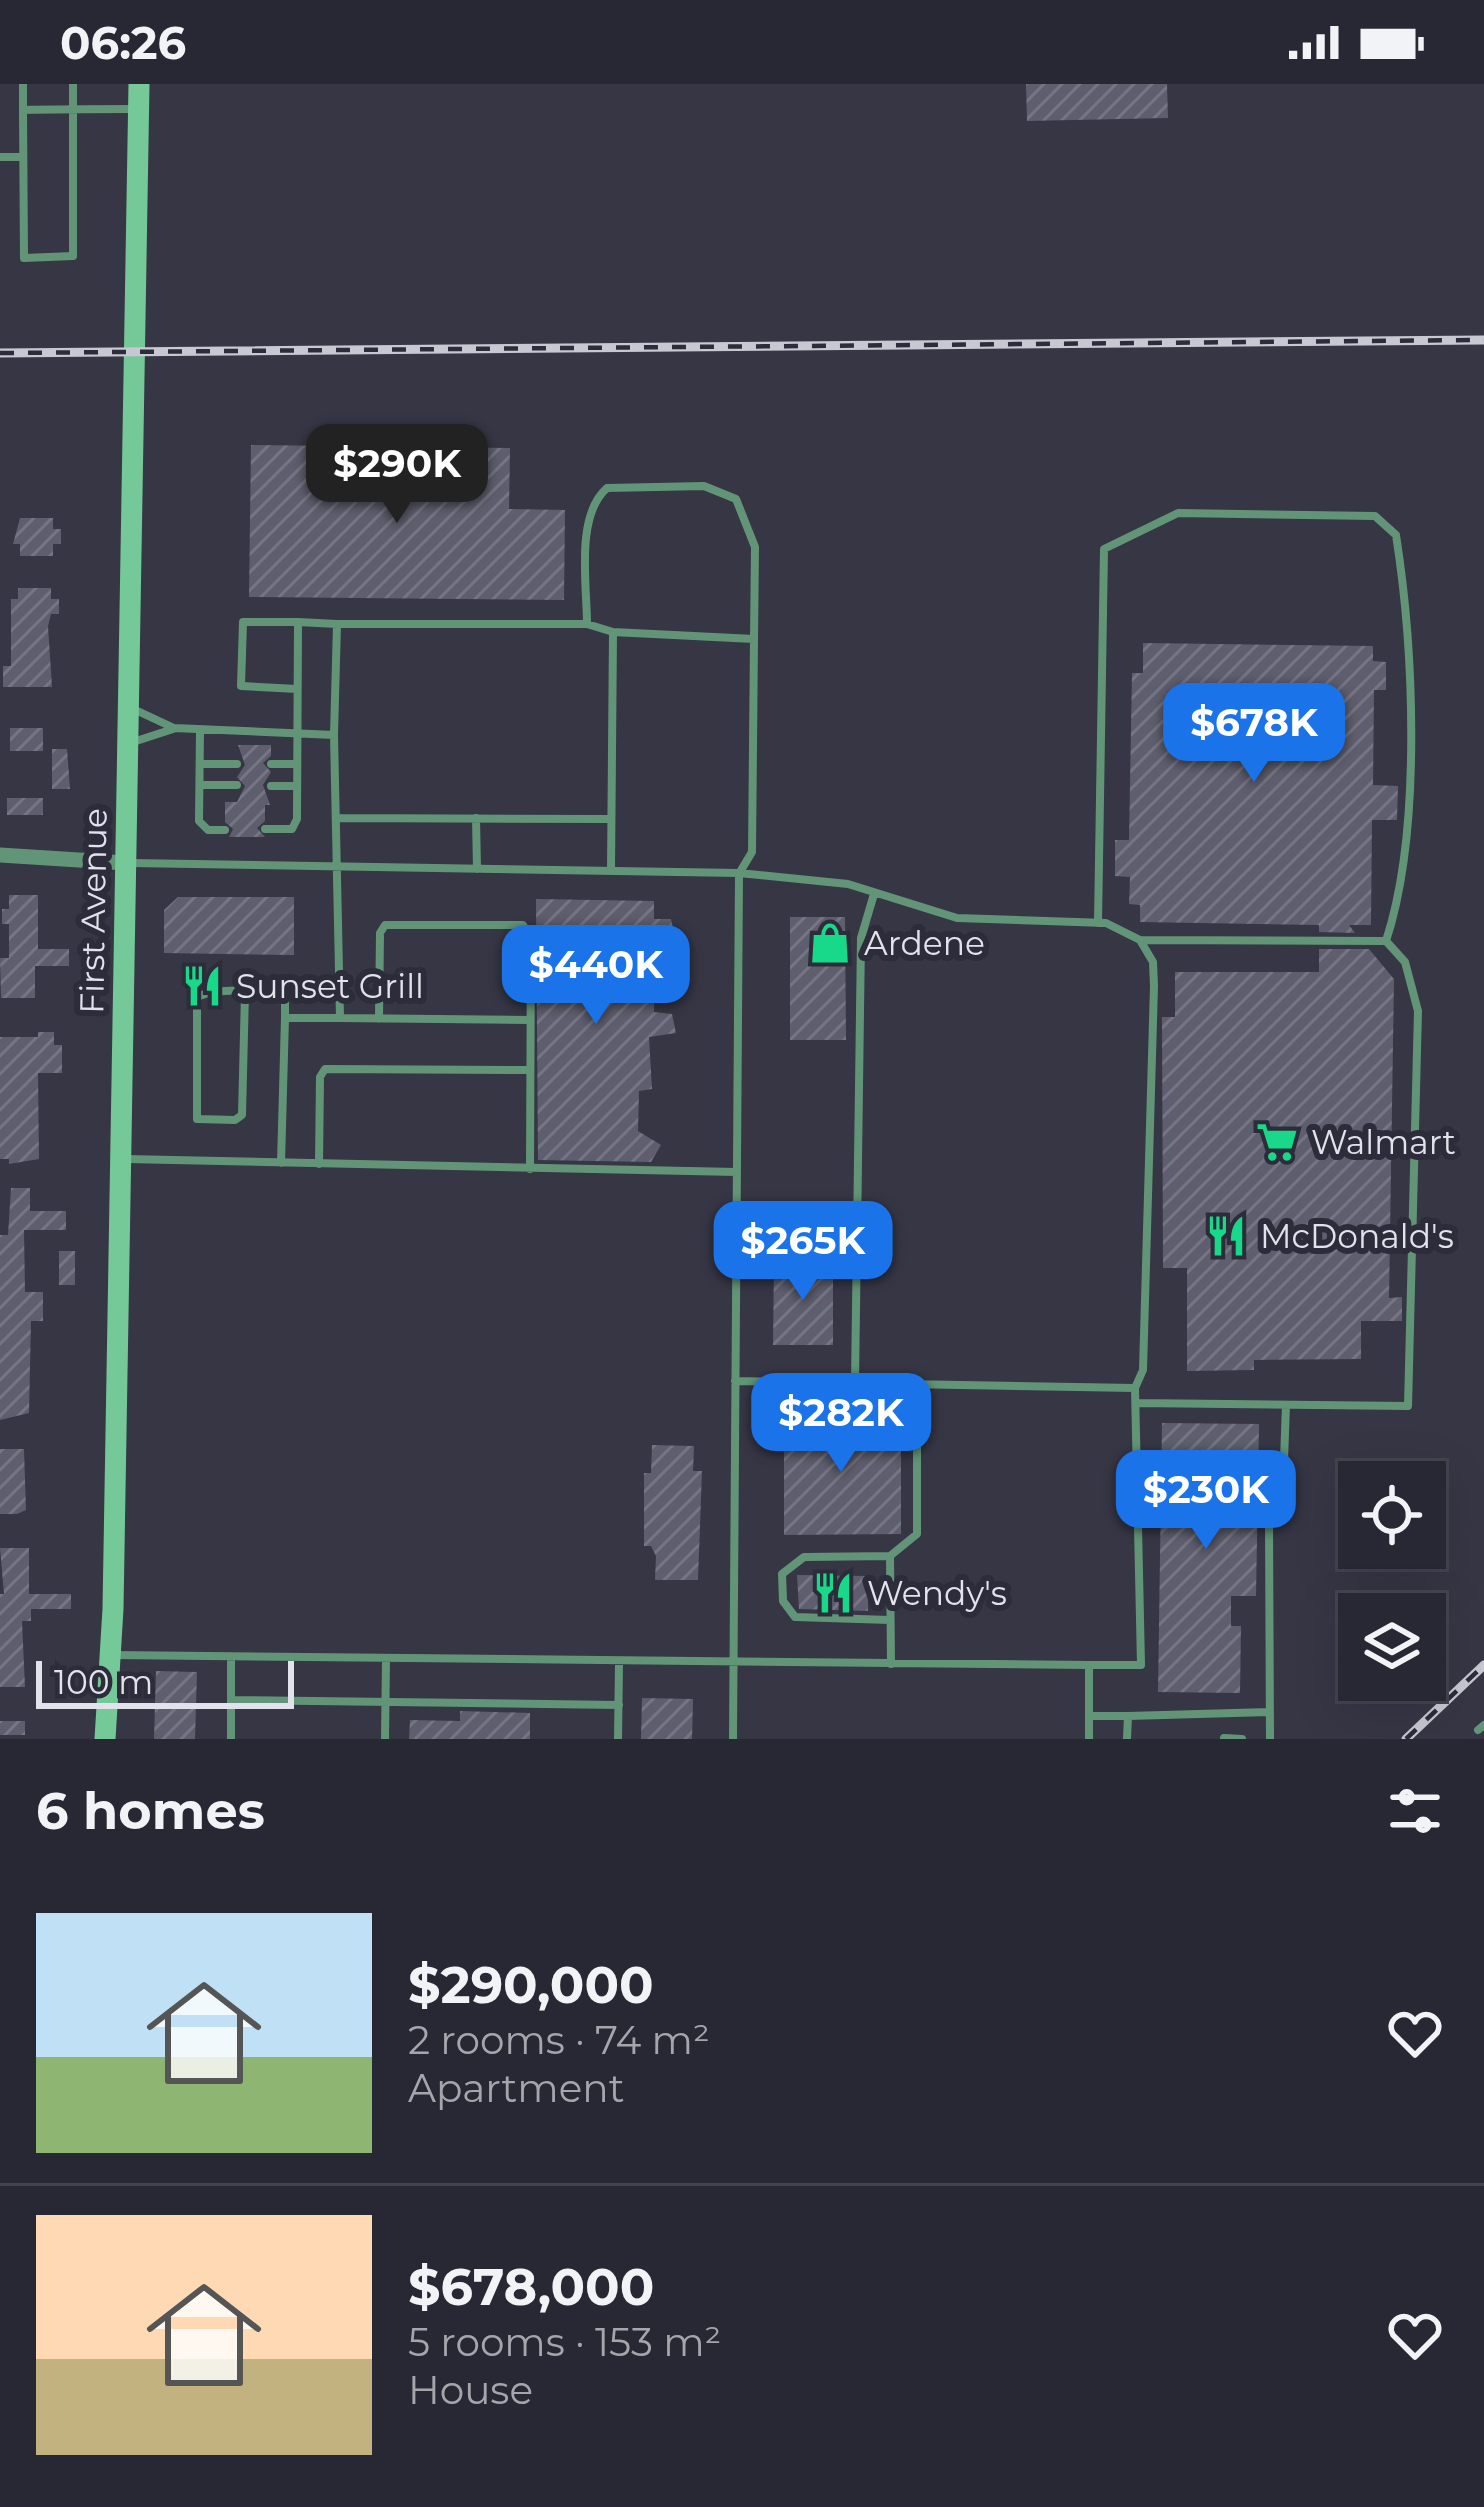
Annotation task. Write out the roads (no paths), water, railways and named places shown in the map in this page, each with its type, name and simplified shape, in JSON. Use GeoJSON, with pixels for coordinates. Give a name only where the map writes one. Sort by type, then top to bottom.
{"type":"FeatureCollection","features":[{"type":"Feature","properties":{"kind":"main road","name":"First Avenue"},"geometry":{"type":"LineString","coordinates":[[105,1739],[122,1159],[140,84]]}},
{"type":"Feature","properties":{"kind":"street"},"geometry":{"type":"LineString","coordinates":[[0,855],[126,863]]}},
{"type":"Feature","properties":{"kind":"lane"},"geometry":{"type":"LineString","coordinates":[[23,84],[23,258],[73,256],[73,84]]}},
{"type":"Feature","properties":{"kind":"lane"},"geometry":{"type":"LineString","coordinates":[[23,110],[139,109]]}},
{"type":"Feature","properties":{"kind":"lane"},"geometry":{"type":"LineString","coordinates":[[0,157],[23,158]]}},
{"type":"Feature","properties":{"kind":"lane"},"geometry":{"type":"LineString","coordinates":[[586,624],[589,521],[598,496],[607,488],[704,486],[736,499],[755,547],[752,852],[739,873],[733,1739]]}},
{"type":"Feature","properties":{"kind":"lane"},"geometry":{"type":"LineString","coordinates":[[1098,922],[1104,549],[1178,513],[1375,516],[1396,535],[1409,618],[1406,859],[1386,941]]}},
{"type":"Feature","properties":{"kind":"lane"},"geometry":{"type":"LineString","coordinates":[[297,688],[241,686],[243,622],[586,624],[613,632],[754,639]]}},
{"type":"Feature","properties":{"kind":"lane"},"geometry":{"type":"LineString","coordinates":[[265,830],[292,829],[297,786],[298,622]]}},
{"type":"Feature","properties":{"kind":"lane"},"geometry":{"type":"LineString","coordinates":[[337,623],[334,735],[340,1018]]}},
{"type":"Feature","properties":{"kind":"lane"},"geometry":{"type":"LineString","coordinates":[[611,871],[613,632]]}},
{"type":"Feature","properties":{"kind":"lane"},"geometry":{"type":"LineString","coordinates":[[129,707],[174,728],[334,735]]}},
{"type":"Feature","properties":{"kind":"lane"},"geometry":{"type":"LineString","coordinates":[[129,743],[174,728]]}},
{"type":"Feature","properties":{"kind":"lane"},"geometry":{"type":"LineString","coordinates":[[200,730],[199,820],[208,830],[225,830]]}},
{"type":"Feature","properties":{"kind":"lane"},"geometry":{"type":"LineString","coordinates":[[200,764],[238,764]]}},
{"type":"Feature","properties":{"kind":"lane"},"geometry":{"type":"LineString","coordinates":[[271,764],[296,764]]}},
{"type":"Feature","properties":{"kind":"lane"},"geometry":{"type":"LineString","coordinates":[[200,785],[238,785]]}},
{"type":"Feature","properties":{"kind":"lane"},"geometry":{"type":"LineString","coordinates":[[271,786],[297,786]]}},
{"type":"Feature","properties":{"kind":"lane"},"geometry":{"type":"LineString","coordinates":[[336,818],[610,819]]}},
{"type":"Feature","properties":{"kind":"lane"},"geometry":{"type":"LineString","coordinates":[[476,818],[477,869]]}},
{"type":"Feature","properties":{"kind":"lane"},"geometry":{"type":"LineString","coordinates":[[126,863],[795,874],[957,918],[1098,922],[1140,940],[1386,941],[1405,962],[1418,1011],[1408,1406],[1137,1403]]}},
{"type":"Feature","properties":{"kind":"lane"},"geometry":{"type":"LineString","coordinates":[[855,1383],[862,921],[874,894]]}},
{"type":"Feature","properties":{"kind":"lane"},"geometry":{"type":"LineString","coordinates":[[379,1019],[380,934],[385,925],[517,923],[531,938],[530,1169]]}},
{"type":"Feature","properties":{"kind":"lane"},"geometry":{"type":"LineString","coordinates":[[110,1654],[1141,1665],[1136,1388],[1143,1357],[1154,986],[1153,962],[1140,940]]}},
{"type":"Feature","properties":{"kind":"lane"},"geometry":{"type":"LineString","coordinates":[[245,993],[242,1115],[235,1120],[196,1119],[196,997],[245,993],[282,996],[281,1163]]}},
{"type":"Feature","properties":{"kind":"lane"},"geometry":{"type":"LineString","coordinates":[[285,1018],[530,1020]]}},
{"type":"Feature","properties":{"kind":"lane"},"geometry":{"type":"LineString","coordinates":[[319,1164],[320,1081],[325,1069],[530,1070]]}},
{"type":"Feature","properties":{"kind":"lane"},"geometry":{"type":"LineString","coordinates":[[122,1159],[737,1172]]}},
{"type":"Feature","properties":{"kind":"lane"},"geometry":{"type":"LineString","coordinates":[[735,1381],[1136,1388]]}},
{"type":"Feature","properties":{"kind":"lane"},"geometry":{"type":"LineString","coordinates":[[890,1620],[796,1617],[783,1601],[782,1574],[804,1558],[890,1556],[917,1534],[917,1384]]}},
{"type":"Feature","properties":{"kind":"lane"},"geometry":{"type":"LineString","coordinates":[[1270,1739],[1269,1520],[1284,1460],[1286,1405]]}},
{"type":"Feature","properties":{"kind":"lane"},"geometry":{"type":"LineString","coordinates":[[890,1556],[891,1664]]}},
{"type":"Feature","properties":{"kind":"lane"},"geometry":{"type":"LineString","coordinates":[[231,1657],[231,1739]]}},
{"type":"Feature","properties":{"kind":"lane"},"geometry":{"type":"LineString","coordinates":[[385,1739],[386,1659]]}},
{"type":"Feature","properties":{"kind":"lane"},"geometry":{"type":"LineString","coordinates":[[619,1662],[619,1739]]}},
{"type":"Feature","properties":{"kind":"lane"},"geometry":{"type":"LineString","coordinates":[[1089,1665],[1089,1739]]}},
{"type":"Feature","properties":{"kind":"lane"},"geometry":{"type":"LineString","coordinates":[[231,1700],[619,1705]]}},
{"type":"Feature","properties":{"kind":"lane"},"geometry":{"type":"LineString","coordinates":[[1089,1716],[1269,1712]]}},
{"type":"Feature","properties":{"kind":"lane"},"geometry":{"type":"LineString","coordinates":[[1127,1739],[1128,1716]]}},
{"type":"Feature","properties":{"kind":"lane"},"geometry":{"type":"LineString","coordinates":[[1225,1738],[1242,1739]]}},
{"type":"Feature","properties":{"kind":"railway"},"geometry":{"type":"LineString","coordinates":[[0,353],[1484,340]]}},
{"type":"Feature","properties":{"kind":"railway"},"geometry":{"type":"LineString","coordinates":[[1406,1739],[1484,1665]]}},
{"type":"Feature","properties":{"kind":"place","name":"Ardene"},"geometry":{"type":"Point","coordinates":[830,943]}},
{"type":"Feature","properties":{"kind":"place","name":"Sunset Grill"},"geometry":{"type":"Point","coordinates":[202,986]}},
{"type":"Feature","properties":{"kind":"place","name":"Walmart"},"geometry":{"type":"Point","coordinates":[1277,1142]}},
{"type":"Feature","properties":{"kind":"place","name":"McDonald's"},"geometry":{"type":"Point","coordinates":[1226,1236]}},
{"type":"Feature","properties":{"kind":"place","name":"Wendy's"},"geometry":{"type":"Point","coordinates":[833,1593]}}]}
